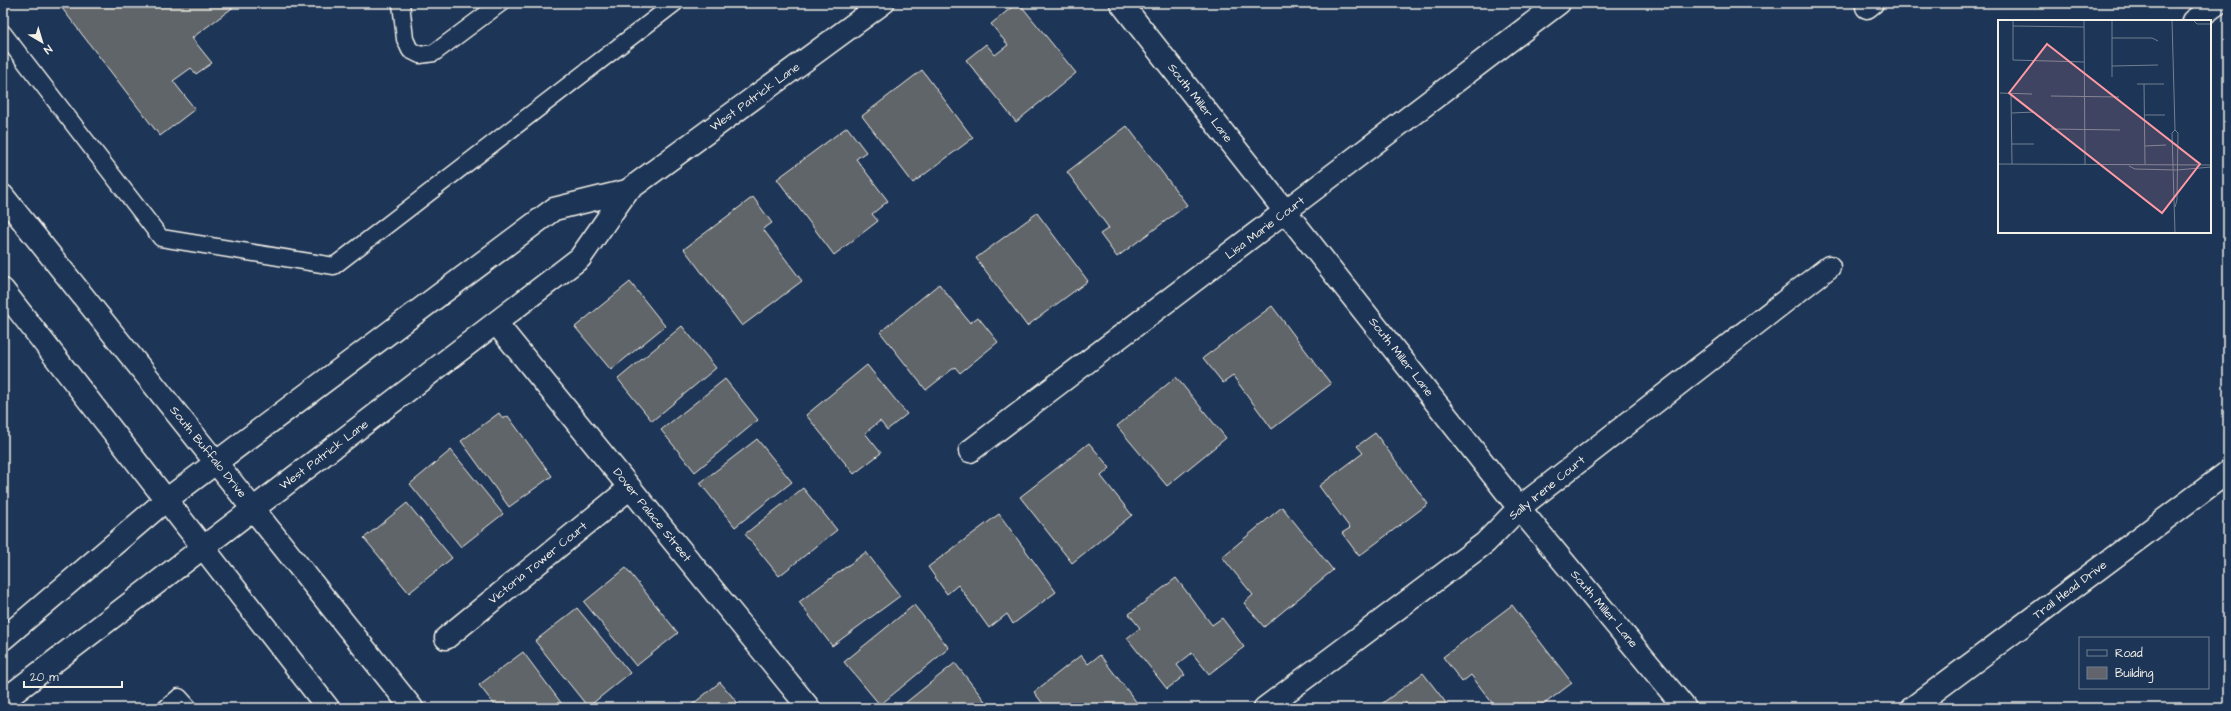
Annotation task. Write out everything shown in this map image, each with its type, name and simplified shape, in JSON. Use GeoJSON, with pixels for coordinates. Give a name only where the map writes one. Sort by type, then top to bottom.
{"type":"FeatureCollection","features":[{"type":"Feature","properties":{"kind":"street","name":"West Patrick Lane"},"geometry":{"type":"LineString","coordinates":[[3,701],[580,258],[627,191],[883,3]]}},
{"type":"Feature","properties":{"kind":"street","name":"South Miller Lane"},"geometry":{"type":"LineString","coordinates":[[1121,3],[1520,508],[1685,708]]}},
{"type":"Feature","properties":{"kind":"street","name":"Lisa Marie Court"},"geometry":{"type":"LineString","coordinates":[[970,451],[1559,3]]}},
{"type":"Feature","properties":{"kind":"street","name":"West Patrick Lane"},"geometry":{"type":"LineString","coordinates":[[3,639],[166,500],[554,209],[627,191]]}},
{"type":"Feature","properties":{"kind":"street","name":"South Buffalo Drive"},"geometry":{"type":"LineString","coordinates":[[3,196],[412,708]]}},
{"type":"Feature","properties":{"kind":"street","name":"Sally Irene Court"},"geometry":{"type":"LineString","coordinates":[[1265,708],[1485,542],[1520,508],[1829,267]]}},
{"type":"Feature","properties":{"kind":"street"},"geometry":{"type":"LineString","coordinates":[[3,290],[328,708]]}},
{"type":"Feature","properties":{"kind":"street","name":"Dover Palace Street"},"geometry":{"type":"LineString","coordinates":[[496,323],[809,708]]}},
{"type":"Feature","properties":{"kind":"street","name":"Trail Head Drive"},"geometry":{"type":"LineString","coordinates":[[1912,708],[2228,472]]}},
{"type":"Feature","properties":{"kind":"street","name":"Victoria Tower Court"},"geometry":{"type":"LineString","coordinates":[[446,638],[630,488]]}},
{"type":"Feature","properties":{"kind":"lane"},"geometry":{"type":"LineString","coordinates":[[401,3],[405,39],[410,50],[420,55],[434,54],[501,3]]}},
{"type":"Feature","properties":{"kind":"lane"},"geometry":{"type":"LineString","coordinates":[[3,33],[161,238],[334,266],[675,3]]}},
{"type":"Feature","properties":{"kind":"lane"},"geometry":{"type":"LineString","coordinates":[[166,708],[179,697],[189,708]]}},
{"type":"Feature","properties":{"kind":"building"},"geometry":{"type":"Polygon","coordinates":[[[58,3],[239,3],[192,38],[212,63],[196,74],[191,68],[173,81],[195,109],[160,136],[58,3]]]}},
{"type":"Feature","properties":{"kind":"building"},"geometry":{"type":"Polygon","coordinates":[[[1019,3],[1076,73],[1016,122],[966,60],[986,44],[995,55],[1008,45],[991,24],[1019,3]]]}},
{"type":"Feature","properties":{"kind":"building"},"geometry":{"type":"Polygon","coordinates":[[[922,70],[973,138],[913,183],[862,116],[922,70]]]}},
{"type":"Feature","properties":{"kind":"building"},"geometry":{"type":"Polygon","coordinates":[[[1127,126],[1187,205],[1117,257],[1100,234],[1109,228],[1067,172],[1127,126]]]}},
{"type":"Feature","properties":{"kind":"building"},"geometry":{"type":"Polygon","coordinates":[[[847,127],[866,152],[856,159],[888,201],[872,214],[878,221],[834,255],[777,179],[847,127]]]}},
{"type":"Feature","properties":{"kind":"building"},"geometry":{"type":"Polygon","coordinates":[[[753,197],[772,223],[763,229],[802,281],[742,326],[684,249],[753,197]]]}},
{"type":"Feature","properties":{"kind":"building"},"geometry":{"type":"Polygon","coordinates":[[[1037,213],[1088,281],[1027,326],[976,258],[1037,213]]]}},
{"type":"Feature","properties":{"kind":"building"},"geometry":{"type":"Polygon","coordinates":[[[630,282],[665,326],[611,370],[575,327],[630,282]]]}},
{"type":"Feature","properties":{"kind":"building"},"geometry":{"type":"Polygon","coordinates":[[[939,284],[970,323],[978,317],[998,342],[960,373],[955,367],[926,390],[880,332],[939,284]]]}},
{"type":"Feature","properties":{"kind":"building"},"geometry":{"type":"Polygon","coordinates":[[[1272,306],[1331,384],[1272,429],[1233,376],[1223,383],[1203,358],[1272,306]]]}},
{"type":"Feature","properties":{"kind":"building"},"geometry":{"type":"Polygon","coordinates":[[[682,326],[716,368],[652,421],[618,379],[682,326]]]}},
{"type":"Feature","properties":{"kind":"building"},"geometry":{"type":"Polygon","coordinates":[[[867,365],[907,414],[887,430],[880,421],[865,433],[881,453],[854,474],[806,415],[867,365]]]}},
{"type":"Feature","properties":{"kind":"building"},"geometry":{"type":"Polygon","coordinates":[[[1176,377],[1226,438],[1167,486],[1117,426],[1176,377]]]}},
{"type":"Feature","properties":{"kind":"building"},"geometry":{"type":"Polygon","coordinates":[[[725,379],[758,420],[695,472],[661,430],[725,379]]]}},
{"type":"Feature","properties":{"kind":"building"},"geometry":{"type":"Polygon","coordinates":[[[499,413],[503,419],[508,416],[552,476],[509,507],[461,441],[499,413]]]}},
{"type":"Feature","properties":{"kind":"building"},"geometry":{"type":"Polygon","coordinates":[[[1375,433],[1428,504],[1359,556],[1342,533],[1350,528],[1319,486],[1363,453],[1357,446],[1375,433]]]}},
{"type":"Feature","properties":{"kind":"building"},"geometry":{"type":"Polygon","coordinates":[[[757,439],[792,482],[735,527],[700,483],[757,439]]]}},
{"type":"Feature","properties":{"kind":"building"},"geometry":{"type":"Polygon","coordinates":[[[1089,443],[1110,468],[1101,476],[1132,515],[1072,563],[1020,497],[1089,443]]]}},
{"type":"Feature","properties":{"kind":"building"},"geometry":{"type":"Polygon","coordinates":[[[451,450],[503,514],[461,547],[410,484],[451,450]]]}},
{"type":"Feature","properties":{"kind":"building"},"geometry":{"type":"Polygon","coordinates":[[[803,488],[837,530],[779,576],[745,534],[803,488]]]}},
{"type":"Feature","properties":{"kind":"building"},"geometry":{"type":"Polygon","coordinates":[[[407,503],[452,558],[409,593],[364,538],[407,503]]]}},
{"type":"Feature","properties":{"kind":"building"},"geometry":{"type":"Polygon","coordinates":[[[1282,507],[1333,570],[1264,627],[1244,603],[1253,595],[1222,557],[1282,507]]]}},
{"type":"Feature","properties":{"kind":"building"},"geometry":{"type":"Polygon","coordinates":[[[999,514],[1056,592],[1013,624],[1007,614],[989,628],[958,585],[947,594],[928,567],[999,514]]]}},
{"type":"Feature","properties":{"kind":"building"},"geometry":{"type":"Polygon","coordinates":[[[866,552],[900,596],[832,646],[799,602],[866,552]]]}},
{"type":"Feature","properties":{"kind":"building"},"geometry":{"type":"Polygon","coordinates":[[[626,568],[678,633],[636,666],[584,602],[626,568]]]}},
{"type":"Feature","properties":{"kind":"building"},"geometry":{"type":"Polygon","coordinates":[[[1176,578],[1212,625],[1222,618],[1244,647],[1209,674],[1192,653],[1177,665],[1185,675],[1167,689],[1127,638],[1140,628],[1129,614],[1176,578]]]}},
{"type":"Feature","properties":{"kind":"building"},"geometry":{"type":"Polygon","coordinates":[[[914,605],[949,648],[880,705],[844,662],[914,605]]]}},
{"type":"Feature","properties":{"kind":"building"},"geometry":{"type":"Polygon","coordinates":[[[1512,605],[1572,683],[1539,708],[1496,708],[1471,675],[1462,682],[1443,657],[1512,605]]]}},
{"type":"Feature","properties":{"kind":"building"},"geometry":{"type":"Polygon","coordinates":[[[577,608],[630,673],[588,707],[535,641],[577,608]]]}},
{"type":"Feature","properties":{"kind":"building"},"geometry":{"type":"Polygon","coordinates":[[[523,652],[565,708],[497,708],[479,685],[523,652]]]}},
{"type":"Feature","properties":{"kind":"building"},"geometry":{"type":"Polygon","coordinates":[[[1081,655],[1088,664],[1100,655],[1141,708],[1046,708],[1034,692],[1081,655]]]}},
{"type":"Feature","properties":{"kind":"building"},"geometry":{"type":"Polygon","coordinates":[[[955,663],[988,705],[985,708],[899,708],[955,663]]]}},
{"type":"Feature","properties":{"kind":"building"},"geometry":{"type":"Polygon","coordinates":[[[1423,673],[1450,708],[1376,708],[1423,673]]]}},
{"type":"Feature","properties":{"kind":"building"},"geometry":{"type":"Polygon","coordinates":[[[720,682],[742,708],[688,708],[720,682]]]}}]}
